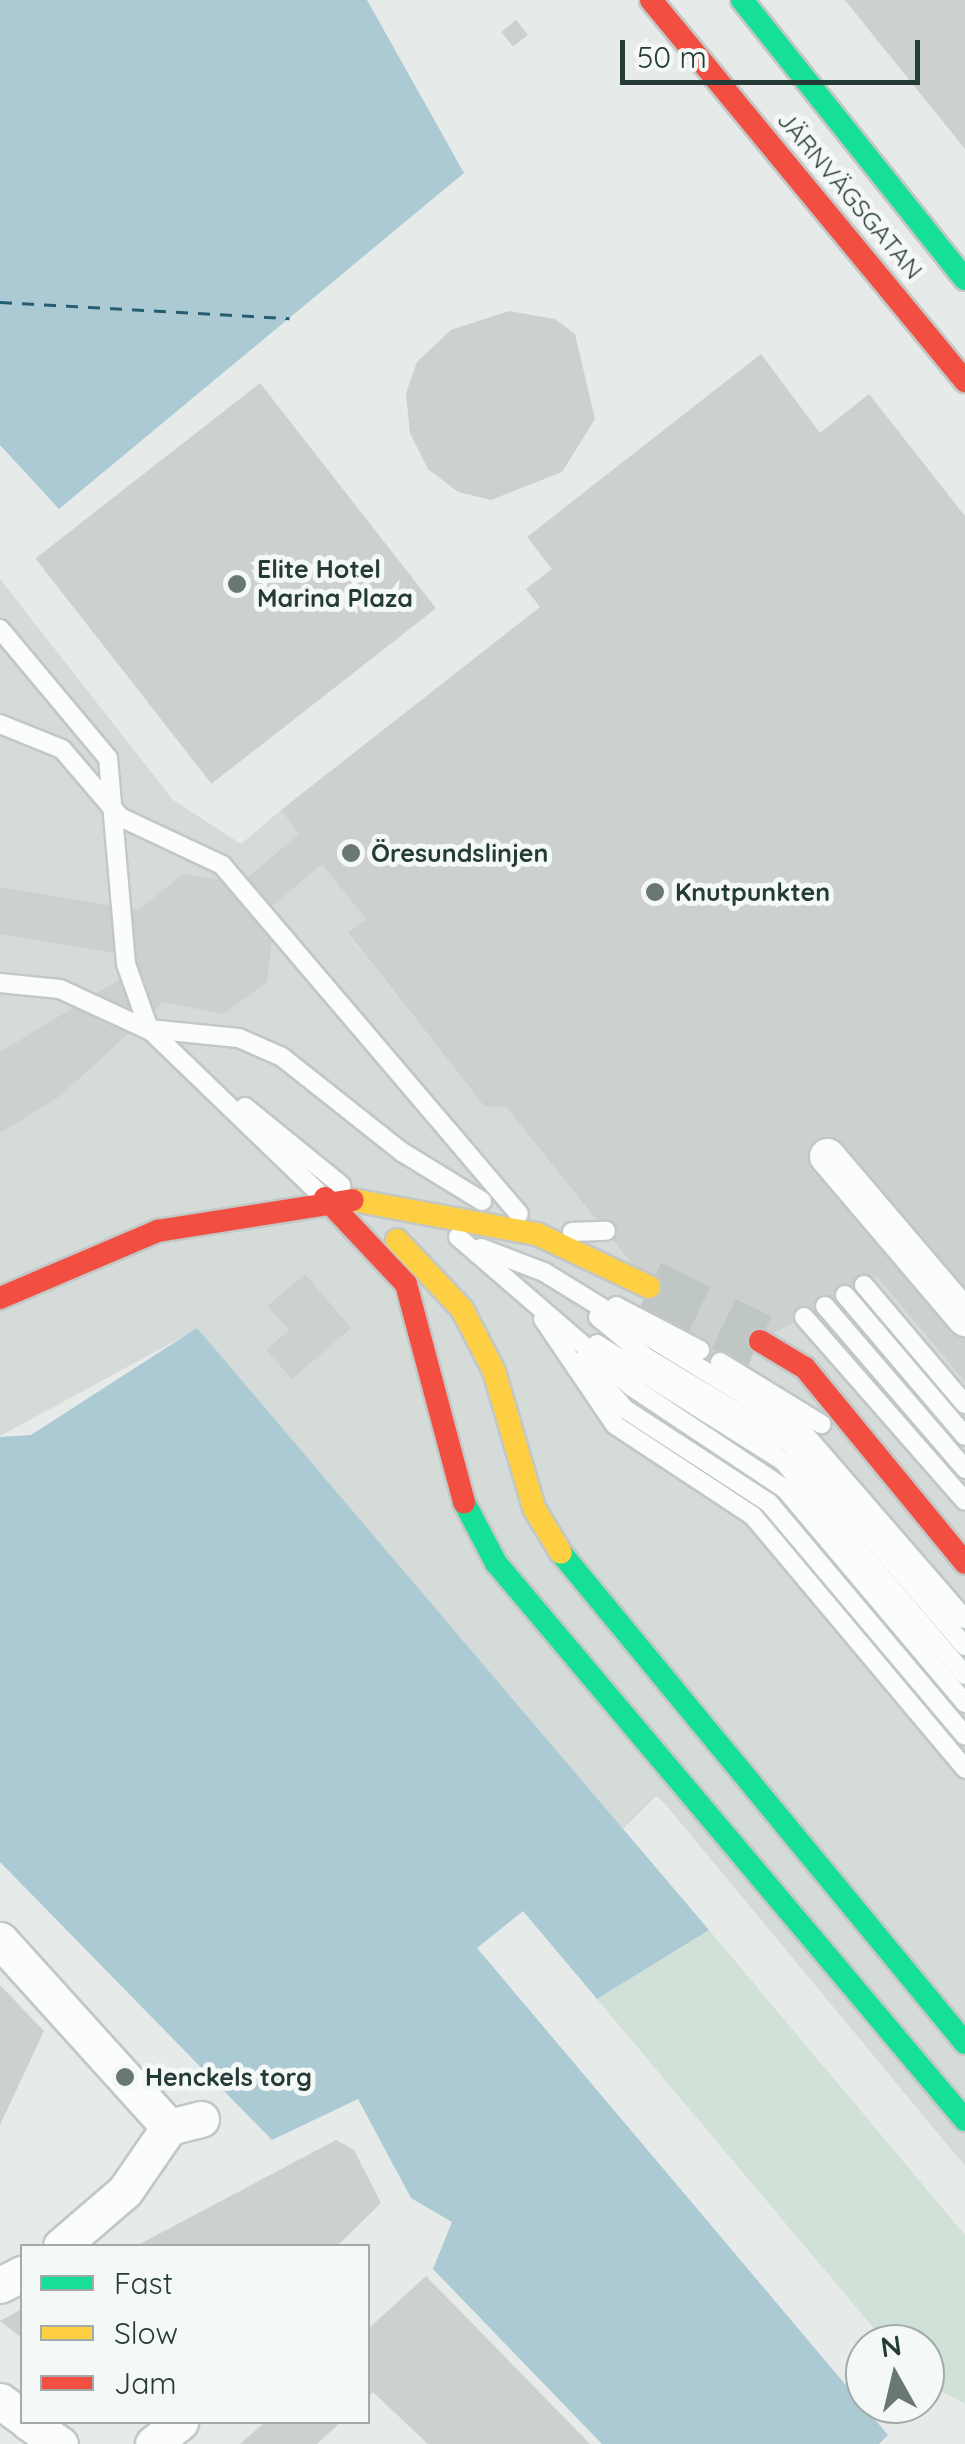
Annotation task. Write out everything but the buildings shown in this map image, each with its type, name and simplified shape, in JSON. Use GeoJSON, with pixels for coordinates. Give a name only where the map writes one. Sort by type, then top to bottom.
{"type":"FeatureCollection","features":[{"type":"Feature","properties":{"kind":"main road","name":"JÄRNVÄGSGATAN"},"geometry":{"type":"LineString","coordinates":[[651,0],[965,381]]}},
{"type":"Feature","properties":{"kind":"main road","name":"JÄRNVÄGSGATAN"},"geometry":{"type":"LineString","coordinates":[[742,0],[965,280]]}},
{"type":"Feature","properties":{"kind":"main road"},"geometry":{"type":"LineString","coordinates":[[0,1298],[158,1232],[325,1198],[391,1202],[536,1234],[649,1287]]}},
{"type":"Feature","properties":{"kind":"main road"},"geometry":{"type":"LineString","coordinates":[[325,1198],[406,1284],[460,1497],[496,1563],[965,2120]]}},
{"type":"Feature","properties":{"kind":"main road"},"geometry":{"type":"LineString","coordinates":[[357,1198],[462,1309],[494,1370],[534,1508],[569,1566],[965,2043]]}},
{"type":"Feature","properties":{"kind":"main road"},"geometry":{"type":"LineString","coordinates":[[760,1340],[804,1368],[965,1563]]}},
{"type":"Feature","properties":{"kind":"street"},"geometry":{"type":"LineString","coordinates":[[827,1156],[965,1318]]}},
{"type":"Feature","properties":{"kind":"street"},"geometry":{"type":"LineString","coordinates":[[0,1940],[185,2123],[125,2190],[63,2244]]}},
{"type":"Feature","properties":{"kind":"street"},"geometry":{"type":"LineString","coordinates":[[31,2424],[60,2444]]}},
{"type":"Feature","properties":{"kind":"street"},"geometry":{"type":"LineString","coordinates":[[153,2444],[178,2424]]}},
{"type":"Feature","properties":{"kind":"lane"},"geometry":{"type":"LineString","coordinates":[[0,629],[108,758],[120,817],[126,964],[150,1029],[325,1198]]}},
{"type":"Feature","properties":{"kind":"lane"},"geometry":{"type":"LineString","coordinates":[[0,724],[62,749],[120,817],[222,865],[536,1234],[611,1238]]}},
{"type":"Feature","properties":{"kind":"lane"},"geometry":{"type":"LineString","coordinates":[[0,983],[60,989],[150,1029],[357,1198]]}},
{"type":"Feature","properties":{"kind":"lane"},"geometry":{"type":"LineString","coordinates":[[150,1029],[239,1038],[282,1057],[402,1152],[536,1234],[629,1262]]}},
{"type":"Feature","properties":{"kind":"lane"},"geometry":{"type":"LineString","coordinates":[[391,1202],[471,1244],[544,1272],[700,1350]]}},
{"type":"Feature","properties":{"kind":"lane"},"geometry":{"type":"LineString","coordinates":[[471,1244],[632,1387],[785,1489],[965,1703]]}},
{"type":"Feature","properties":{"kind":"lane"},"geometry":{"type":"LineString","coordinates":[[544,1272],[802,1431],[965,1619]]}},
{"type":"Feature","properties":{"kind":"lane"},"geometry":{"type":"LineString","coordinates":[[544,1272],[646,1358],[792,1445],[965,1646]]}},
{"type":"Feature","properties":{"kind":"lane"},"geometry":{"type":"LineString","coordinates":[[406,1284],[436,1316],[486,1504],[522,1564],[965,2097]]}},
{"type":"Feature","properties":{"kind":"lane"},"geometry":{"type":"LineString","coordinates":[[864,1284],[965,1404]]}},
{"type":"Feature","properties":{"kind":"lane"},"geometry":{"type":"LineString","coordinates":[[846,1295],[965,1436]]}},
{"type":"Feature","properties":{"kind":"lane"},"geometry":{"type":"LineString","coordinates":[[530,1300],[783,1461],[965,1675]]}},
{"type":"Feature","properties":{"kind":"lane"},"geometry":{"type":"LineString","coordinates":[[530,1300],[625,1409],[769,1502],[965,1736]]}},
{"type":"Feature","properties":{"kind":"lane"},"geometry":{"type":"LineString","coordinates":[[530,1300],[615,1424],[752,1516],[965,1769]]}},
{"type":"Feature","properties":{"kind":"lane"},"geometry":{"type":"LineString","coordinates":[[824,1306],[965,1470]]}},
{"type":"Feature","properties":{"kind":"lane"},"geometry":{"type":"LineString","coordinates":[[804,1317],[965,1501]]}},
{"type":"Feature","properties":{"kind":"lane"},"geometry":{"type":"LineString","coordinates":[[445,1328],[470,1368],[519,1515],[965,2065]]}},
{"type":"Feature","properties":{"kind":"lane"},"geometry":{"type":"LineString","coordinates":[[782,1329],[817,1354],[965,1533]]}},
{"type":"Feature","properties":{"kind":"lane"},"geometry":{"type":"LineString","coordinates":[[720,1362],[808,1412],[965,1590]]}},
{"type":"Feature","properties":{"kind":"shaded area"},"geometry":{"type":"Polygon","coordinates":[[[0,579],[173,800],[241,844],[281,810],[366,919],[348,934],[480,1101],[506,1107],[712,1366],[877,1277],[965,1382],[965,2166],[666,1805],[656,1796],[623,1829],[197,1329],[0,1436],[0,579]]]}},
{"type":"Feature","properties":{"kind":"shaded area"},"geometry":{"type":"Polygon","coordinates":[[[709,1930],[965,2235],[965,2404],[945,2393],[945,2324],[870,2324],[597,1999],[709,1930]]]}},
{"type":"Feature","properties":{"kind":"water"},"geometry":{"type":"Polygon","coordinates":[[[0,0],[367,0],[464,173],[59,509],[0,445],[0,0]]]}},
{"type":"Feature","properties":{"kind":"water"},"geometry":{"type":"Polygon","coordinates":[[[197,1328],[709,1930],[597,1999],[523,1911],[477,1948],[845,2384],[845,2424],[879,2424],[888,2435],[879,2444],[602,2444],[433,2269],[452,2222],[411,2198],[358,2099],[272,2140],[0,1862],[0,1437],[31,1435],[197,1328]]]}},
{"type":"Feature","properties":{"kind":"ferry route"},"geometry":{"type":"LineString","coordinates":[[0,302],[290,318]]}},
{"type":"Feature","properties":{"kind":"tunnel"},"geometry":{"type":"LineString","coordinates":[[649,1287],[760,1341]]}},
{"type":"Feature","properties":{"kind":"traffic: fast"},"geometry":{"type":"LineString","coordinates":[[742,0],[965,279]]}},
{"type":"Feature","properties":{"kind":"traffic: fast"},"geometry":{"type":"LineString","coordinates":[[464,1502],[496,1563],[965,2120]]}},
{"type":"Feature","properties":{"kind":"traffic: fast"},"geometry":{"type":"LineString","coordinates":[[561,1553],[965,2043]]}},
{"type":"Feature","properties":{"kind":"traffic: slow"},"geometry":{"type":"LineString","coordinates":[[353,1200],[537,1234],[649,1287]]}},
{"type":"Feature","properties":{"kind":"traffic: slow"},"geometry":{"type":"LineString","coordinates":[[397,1240],[462,1309],[494,1371],[534,1508],[561,1553]]}},
{"type":"Feature","properties":{"kind":"traffic: jam"},"geometry":{"type":"LineString","coordinates":[[651,0],[965,381]]}},
{"type":"Feature","properties":{"kind":"traffic: jam"},"geometry":{"type":"LineString","coordinates":[[325,1198],[406,1284],[464,1502]]}},
{"type":"Feature","properties":{"kind":"traffic: jam"},"geometry":{"type":"LineString","coordinates":[[0,1298],[158,1231],[353,1200]]}},
{"type":"Feature","properties":{"kind":"traffic: jam"},"geometry":{"type":"LineString","coordinates":[[760,1341],[805,1368],[965,1563]]}},
{"type":"Feature","properties":{"kind":"place","name":"Elite Hotel Marina Plaza"},"geometry":{"type":"Point","coordinates":[237,584]}},
{"type":"Feature","properties":{"kind":"place","name":"Öresundslinjen"},"geometry":{"type":"Point","coordinates":[351,853]}},
{"type":"Feature","properties":{"kind":"place","name":"Knutpunkten"},"geometry":{"type":"Point","coordinates":[655,892]}},
{"type":"Feature","properties":{"kind":"place","name":"Henckels torg"},"geometry":{"type":"Point","coordinates":[125,2077]}}]}
